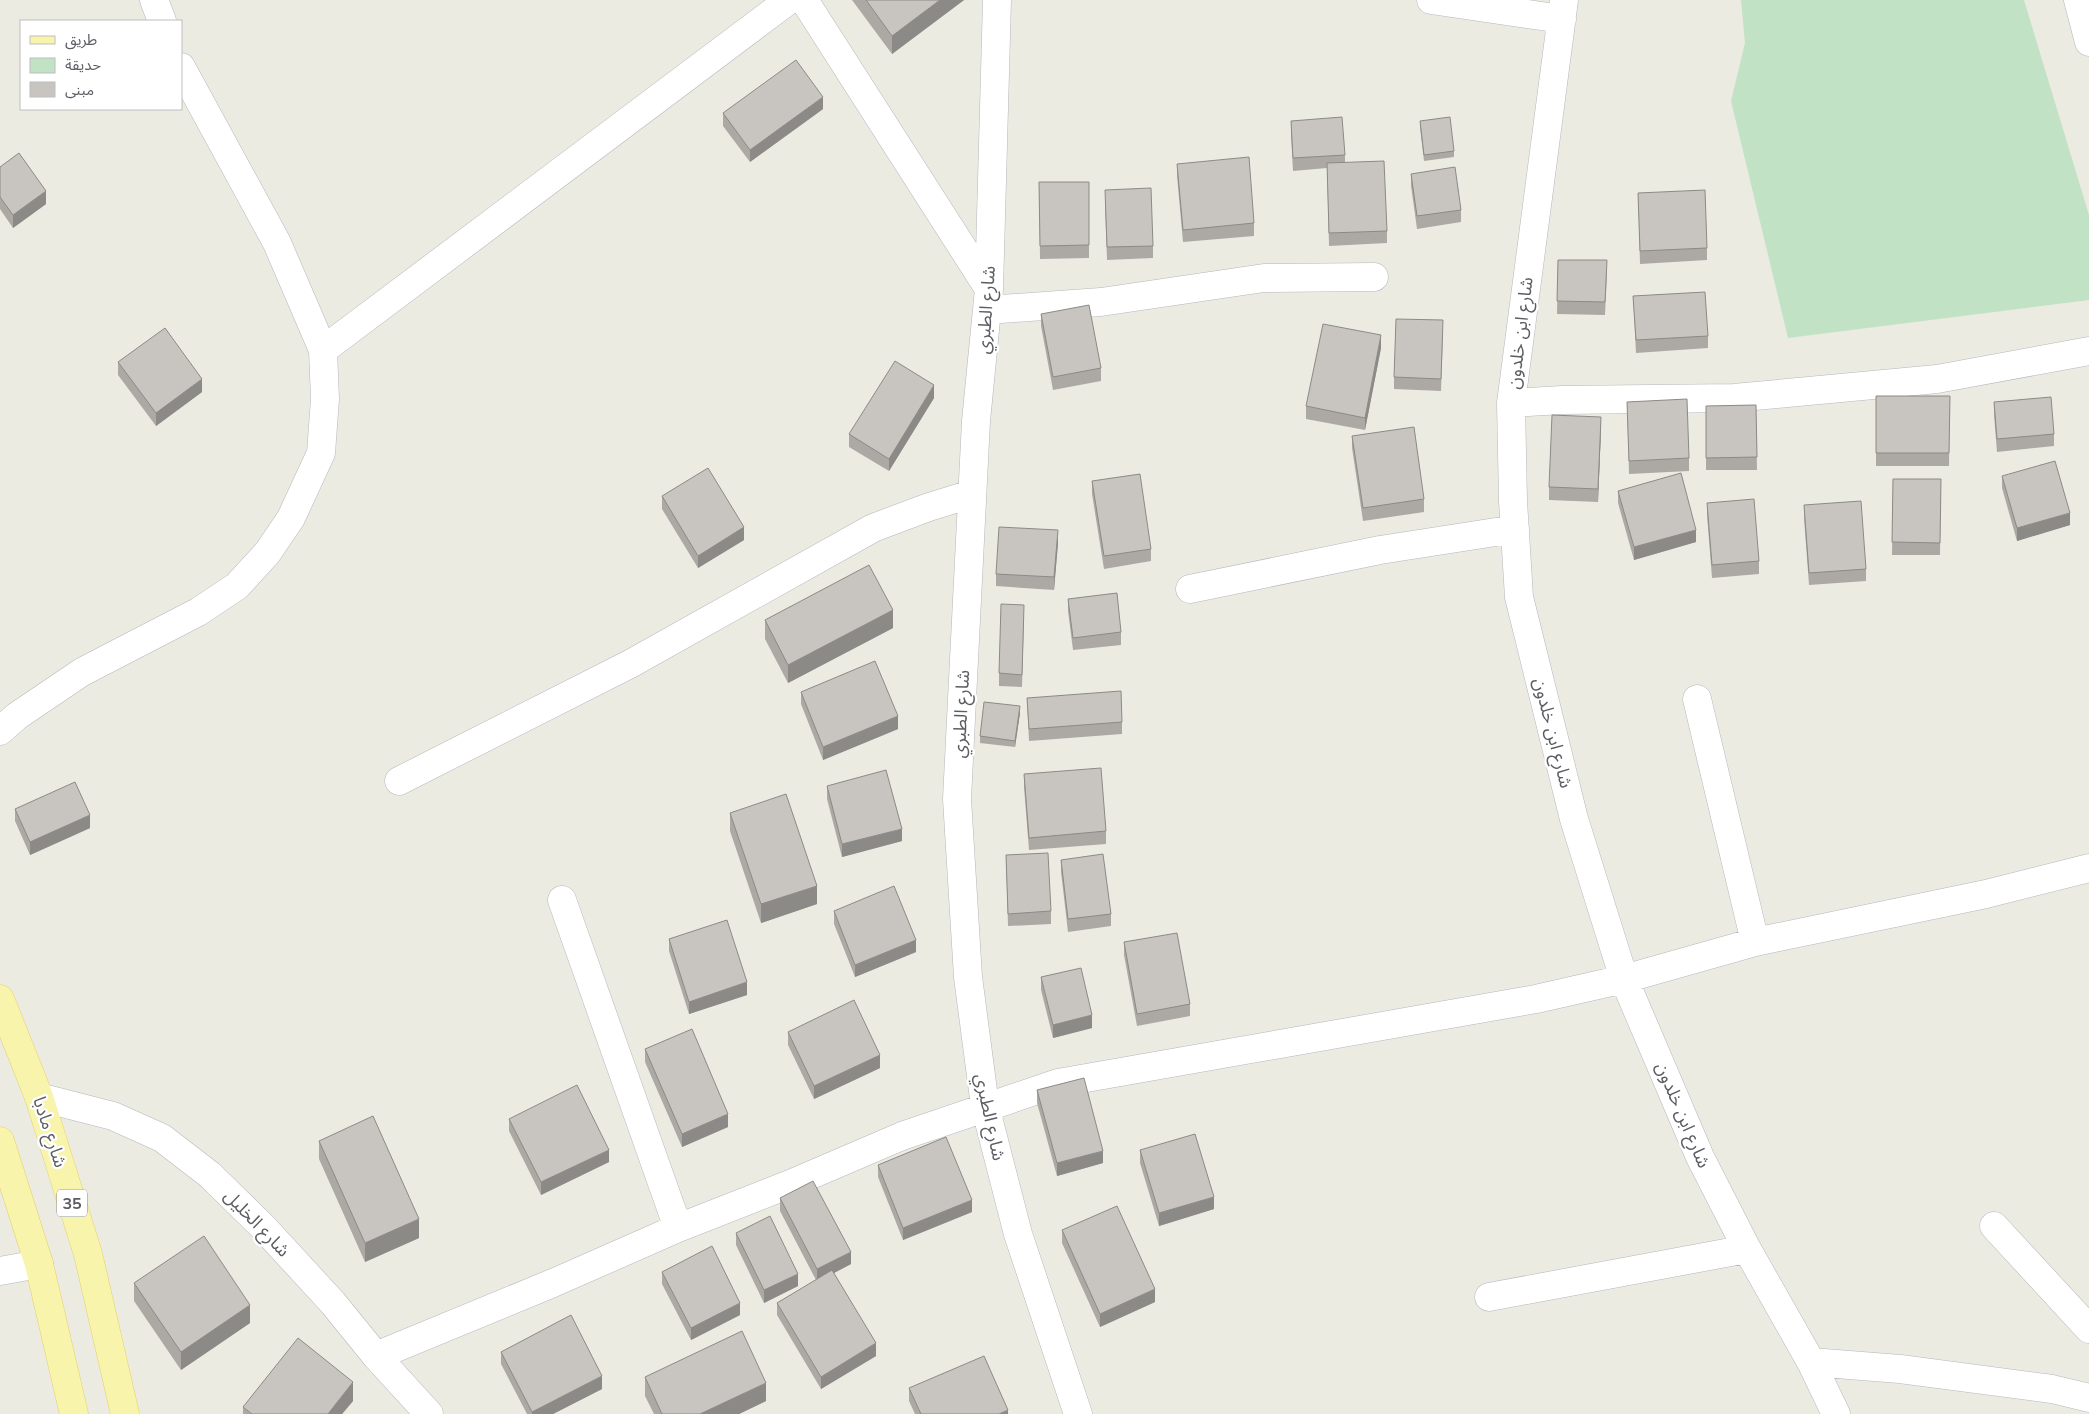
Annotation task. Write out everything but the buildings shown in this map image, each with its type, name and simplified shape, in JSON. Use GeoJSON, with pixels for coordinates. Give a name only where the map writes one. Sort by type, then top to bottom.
{"type":"FeatureCollection","features":[{"type":"Feature","properties":{"kind":"main road","name":"شارع مادبا"},"geometry":{"type":"LineString","coordinates":[[0,998],[39,1097],[88,1254],[125,1414]]}},
{"type":"Feature","properties":{"kind":"main road"},"geometry":{"type":"LineString","coordinates":[[0,1141],[40,1264],[74,1414]]}},
{"type":"Feature","properties":{"kind":"street"},"geometry":{"type":"LineString","coordinates":[[154,0],[162,20]]}},
{"type":"Feature","properties":{"kind":"street"},"geometry":{"type":"LineString","coordinates":[[323,350],[789,0]]}},
{"type":"Feature","properties":{"kind":"street"},"geometry":{"type":"LineString","coordinates":[[804,0],[988,300],[1101,302],[1264,278],[1374,276]]}},
{"type":"Feature","properties":{"kind":"street","name":"شارع الطبري"},"geometry":{"type":"LineString","coordinates":[[997,0],[988,300],[971,494],[957,799],[968,977],[985,1106],[1018,1234],[1078,1414]]}},
{"type":"Feature","properties":{"kind":"street"},"geometry":{"type":"LineString","coordinates":[[1431,0],[1563,10]]}},
{"type":"Feature","properties":{"kind":"street"},"geometry":{"type":"LineString","coordinates":[[2078,0],[2089,42]]}},
{"type":"Feature","properties":{"kind":"street","name":"شارع ابن خلدون"},"geometry":{"type":"LineString","coordinates":[[1563,10],[1511,403],[1519,596],[1574,819],[1624,979],[1700,1158],[1746,1249],[1811,1362],[1836,1414]]}},
{"type":"Feature","properties":{"kind":"street"},"geometry":{"type":"LineString","coordinates":[[0,731],[17,716],[82,672],[198,612],[236,586],[268,552],[291,518],[320,453],[325,399],[323,350],[277,243],[182,69]]}},
{"type":"Feature","properties":{"kind":"street"},"geometry":{"type":"LineString","coordinates":[[1511,403],[1562,400],[1734,398],[1936,379],[2089,352]]}},
{"type":"Feature","properties":{"kind":"street"},"geometry":{"type":"LineString","coordinates":[[399,782],[630,664],[873,528],[971,494]]}},
{"type":"Feature","properties":{"kind":"street"},"geometry":{"type":"LineString","coordinates":[[1190,589],[1380,550],[1515,528]]}},
{"type":"Feature","properties":{"kind":"street"},"geometry":{"type":"LineString","coordinates":[[1697,699],[1755,942]]}},
{"type":"Feature","properties":{"kind":"street"},"geometry":{"type":"LineString","coordinates":[[376,1356],[553,1283],[678,1228],[790,1184],[902,1136],[985,1106],[1058,1083],[1536,999],[1624,979],[1755,942],[1986,894],[2089,868]]}},
{"type":"Feature","properties":{"kind":"street"},"geometry":{"type":"LineString","coordinates":[[562,900],[678,1228]]}},
{"type":"Feature","properties":{"kind":"street","name":"شارع الخليل"},"geometry":{"type":"LineString","coordinates":[[39,1097],[113,1116],[162,1138],[210,1175],[264,1228],[333,1303],[376,1356],[429,1414]]}},
{"type":"Feature","properties":{"kind":"street"},"geometry":{"type":"LineString","coordinates":[[1994,1226],[2089,1329]]}},
{"type":"Feature","properties":{"kind":"street"},"geometry":{"type":"LineString","coordinates":[[1489,1297],[1746,1249]]}},
{"type":"Feature","properties":{"kind":"street"},"geometry":{"type":"LineString","coordinates":[[0,1271],[40,1264]]}},
{"type":"Feature","properties":{"kind":"street"},"geometry":{"type":"LineString","coordinates":[[1811,1362],[1900,1369],[2052,1389],[2089,1398]]}},
{"type":"Feature","properties":{"kind":"green space"},"geometry":{"type":"Polygon","coordinates":[[[1741,0],[2024,0],[2089,215],[2089,300],[1788,338],[1731,101],[1745,43],[1741,0]]]}}]}
